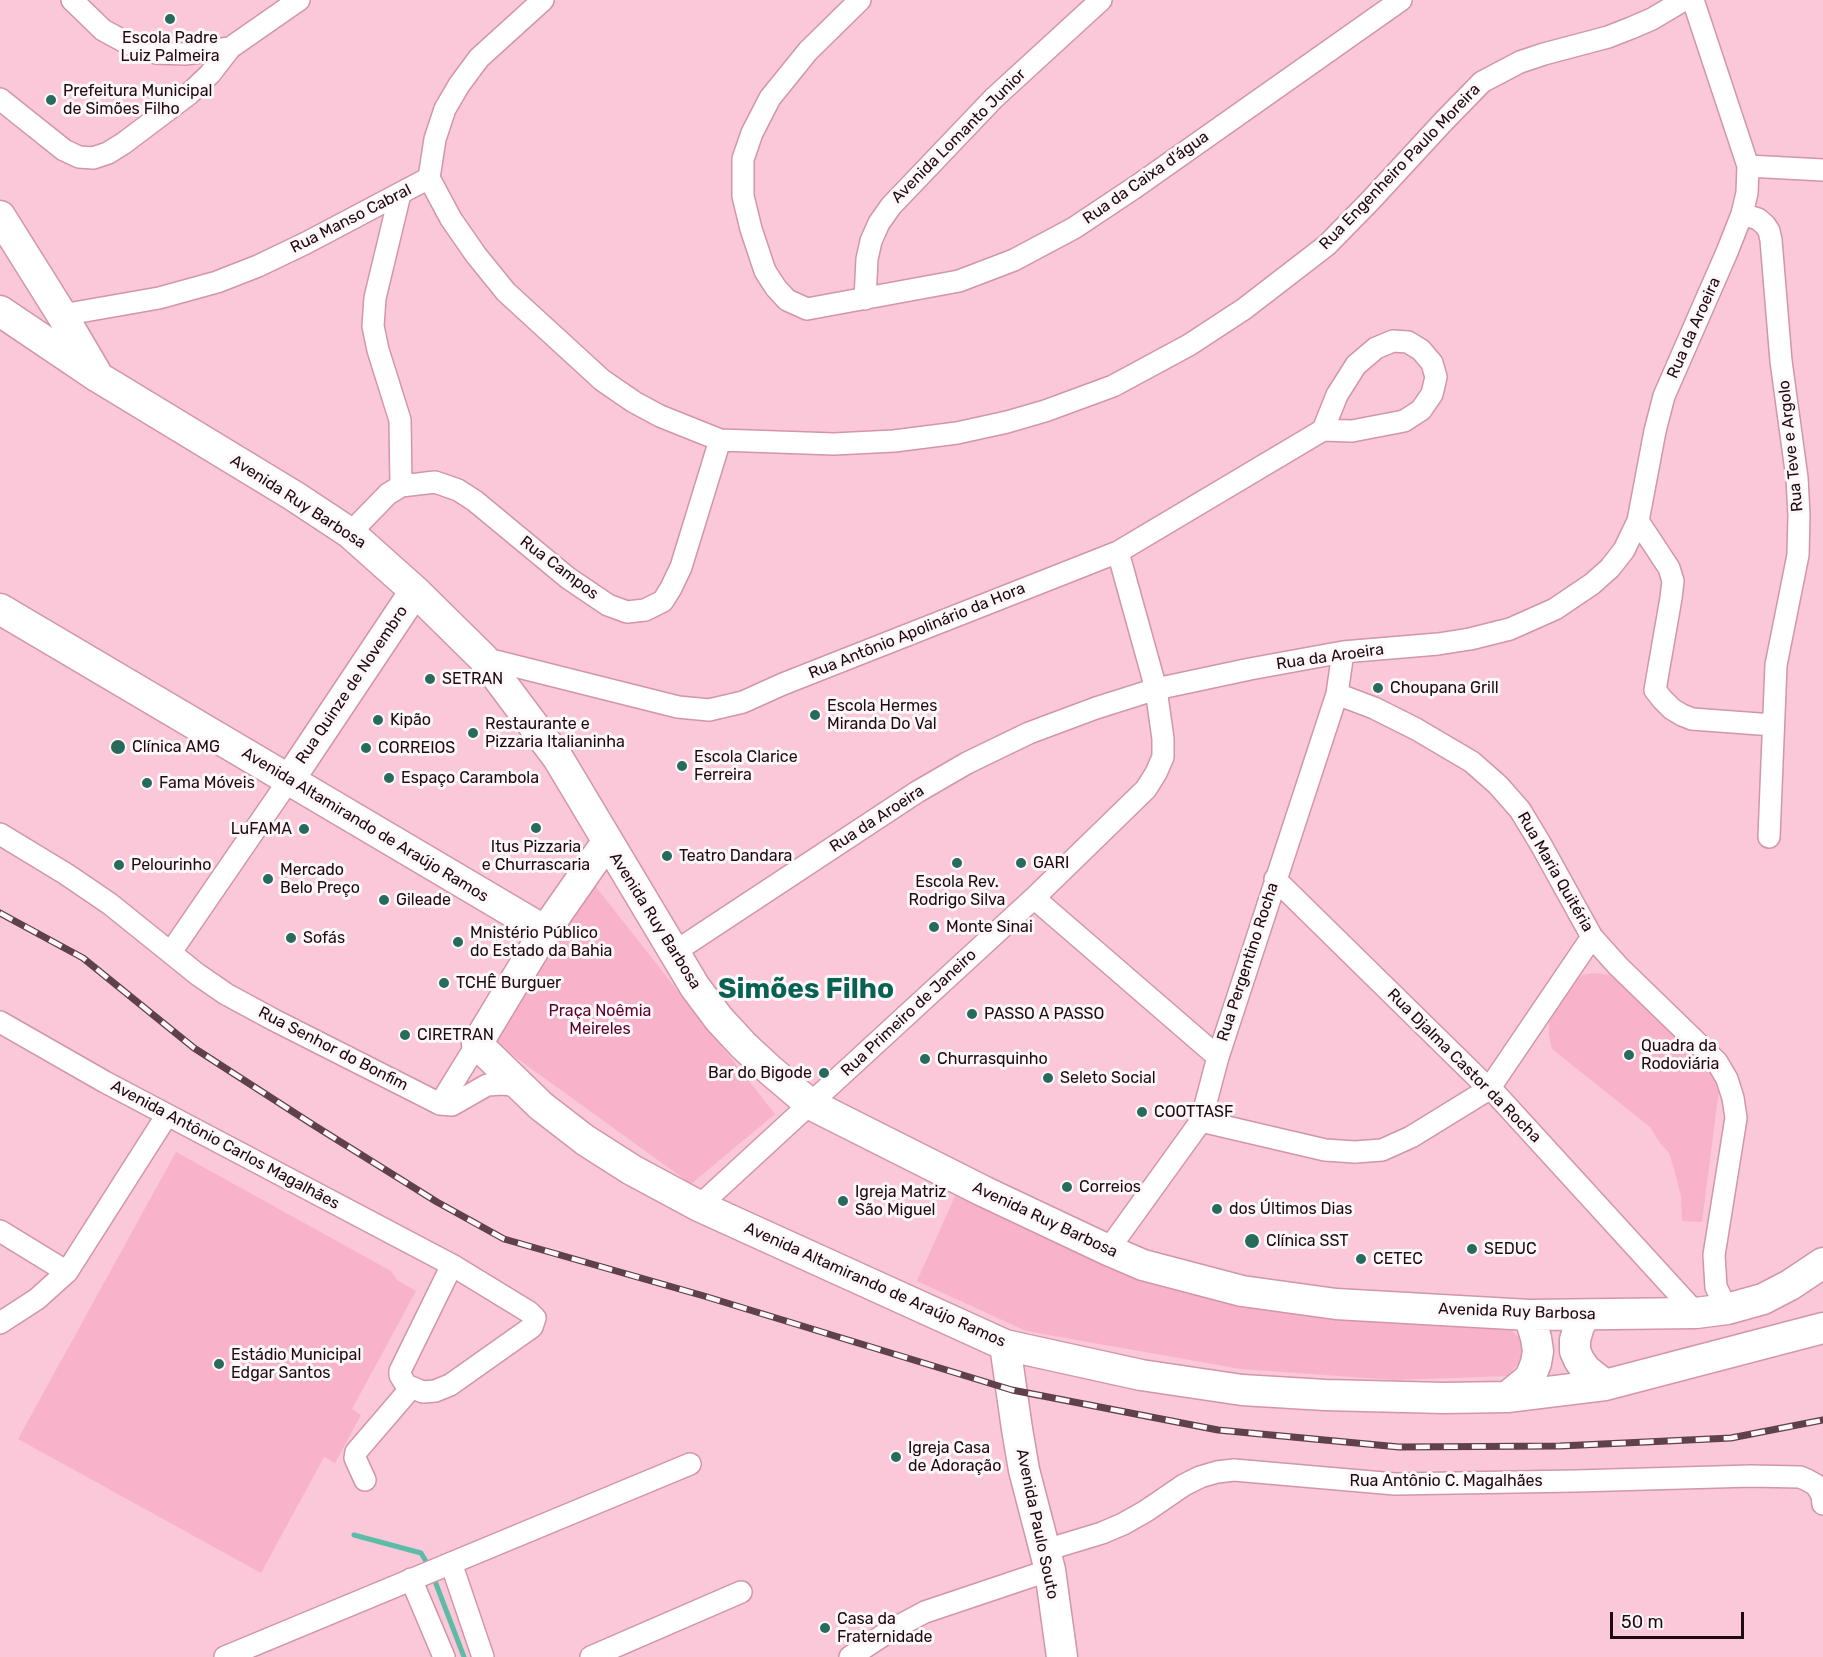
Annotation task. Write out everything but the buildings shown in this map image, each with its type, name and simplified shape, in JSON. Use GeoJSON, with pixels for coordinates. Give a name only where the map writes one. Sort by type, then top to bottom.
{"type":"FeatureCollection","features":[{"type":"Feature","properties":{"kind":"main road"},"geometry":{"type":"LineString","coordinates":[[1,222],[62,315],[98,376]]}},
{"type":"Feature","properties":{"kind":"main road","name":"Avenida Ruy Barbosa"},"geometry":{"type":"LineString","coordinates":[[0,311],[98,376],[350,533],[415,591],[483,658],[558,758],[694,987],[744,1046],[810,1104],[985,1192],[1108,1250],[1143,1265],[1242,1291],[1336,1304],[1529,1315],[1696,1313],[1727,1309],[1763,1299],[1790,1285],[1823,1263]]}},
{"type":"Feature","properties":{"kind":"main road","name":"Rua Quinze de Novembro"},"geometry":{"type":"LineString","coordinates":[[289,780],[415,591]]}},
{"type":"Feature","properties":{"kind":"main road","name":"Avenida Altamirando de Araújo Ramos"},"geometry":{"type":"LineString","coordinates":[[0,609],[545,930]]}},
{"type":"Feature","properties":{"kind":"main road"},"geometry":{"type":"LineString","coordinates":[[477,1044],[545,930],[607,842]]}},
{"type":"Feature","properties":{"kind":"main road","name":"Avenida Altamirando de Araújo Ramos"},"geometry":{"type":"LineString","coordinates":[[477,1044],[541,1106],[585,1140],[632,1170],[699,1206],[1005,1345],[1141,1375],[1242,1390],[1325,1395],[1507,1397],[1605,1385],[1823,1328]]}},
{"type":"Feature","properties":{"kind":"main road"},"geometry":{"type":"LineString","coordinates":[[1507,1397],[1530,1378],[1536,1363],[1538,1351],[1529,1315]]}},
{"type":"Feature","properties":{"kind":"main road"},"geometry":{"type":"LineString","coordinates":[[1585,1315],[1577,1333],[1575,1351],[1586,1370],[1605,1385]]}},
{"type":"Feature","properties":{"kind":"main road","name":"Avenida Paulo Souto"},"geometry":{"type":"LineString","coordinates":[[1005,1345],[1011,1397],[1024,1470],[1048,1560],[1062,1657]]}},
{"type":"Feature","properties":{"kind":"street"},"geometry":{"type":"LineString","coordinates":[[72,0],[104,30],[127,43],[156,53],[185,54],[230,48]]}},
{"type":"Feature","properties":{"kind":"street"},"geometry":{"type":"LineString","coordinates":[[0,99],[64,150],[79,157],[93,158],[108,153],[124,143],[189,94],[210,74],[230,48],[298,0]]}},
{"type":"Feature","properties":{"kind":"street","name":"Rua Manso Cabral"},"geometry":{"type":"LineString","coordinates":[[62,315],[159,298],[217,282],[296,248],[429,178],[435,139],[445,109],[459,85],[479,58],[543,0]]}},
{"type":"Feature","properties":{"kind":"street","name":"Rua da Caixa d'água"},"geometry":{"type":"LineString","coordinates":[[860,0],[808,51],[770,98],[752,133],[743,159],[743,196],[765,271],[787,300],[807,309],[959,280],[1014,260],[1074,228],[1147,179],[1401,0]]}},
{"type":"Feature","properties":{"kind":"street","name":"Avenida Lomanto Junior"},"geometry":{"type":"LineString","coordinates":[[865,299],[867,259],[871,241],[879,223],[891,206],[994,98],[1101,0]]}},
{"type":"Feature","properties":{"kind":"street","name":"Rua Engenheiro Paulo Moreira"},"geometry":{"type":"LineString","coordinates":[[429,178],[451,219],[506,292],[602,380],[634,402],[660,416],[720,440],[834,444],[894,441],[957,433],[1045,411],[1113,386],[1189,345],[1244,309],[1327,245],[1482,82],[1520,62],[1608,37],[1631,28],[1684,0]]}},
{"type":"Feature","properties":{"kind":"street"},"geometry":{"type":"LineString","coordinates":[[1693,0],[1749,166],[1823,170]]}},
{"type":"Feature","properties":{"kind":"street","name":"Rua da Aroeira"},"geometry":{"type":"LineString","coordinates":[[674,953],[917,792],[967,763],[1029,733],[1156,689],[1343,652],[1438,644],[1510,629],[1556,609],[1592,584],[1610,568],[1624,550],[1638,521],[1664,396],[1742,214],[1747,193],[1749,166]]}},
{"type":"Feature","properties":{"kind":"street"},"geometry":{"type":"LineString","coordinates":[[350,533],[388,494],[401,486],[400,420],[378,350],[373,326],[375,298],[400,194]]}},
{"type":"Feature","properties":{"kind":"street","name":"Rua Teve e Argolo"},"geometry":{"type":"LineString","coordinates":[[1742,214],[1758,219],[1765,225],[1772,240],[1781,361],[1798,487],[1798,555],[1776,665],[1769,837]]}},
{"type":"Feature","properties":{"kind":"street"},"geometry":{"type":"LineString","coordinates":[[1393,341],[1408,342],[1421,350],[1432,363],[1436,377],[1432,394],[1421,410],[1404,421],[1352,431],[1323,430],[1337,394],[1356,365],[1376,348],[1393,341]]}},
{"type":"Feature","properties":{"kind":"street","name":"Rua Antônio Apolinário da Hora"},"geometry":{"type":"LineString","coordinates":[[483,658],[678,707],[709,710],[743,702],[793,680],[1118,552],[1323,430]]}},
{"type":"Feature","properties":{"kind":"street","name":"Rua Campos"},"geometry":{"type":"LineString","coordinates":[[401,486],[435,482],[458,490],[475,501],[568,578],[608,605],[627,612],[645,610],[663,601],[681,567],[720,440]]}},
{"type":"Feature","properties":{"kind":"street"},"geometry":{"type":"LineString","coordinates":[[1638,521],[1669,568],[1673,581],[1655,690],[1672,709],[1692,719],[1773,725]]}},
{"type":"Feature","properties":{"kind":"street","name":"Rua Primeiro de Janeiro"},"geometry":{"type":"LineString","coordinates":[[699,1206],[1034,898],[1146,789],[1163,757],[1163,739],[1156,689],[1118,552]]}},
{"type":"Feature","properties":{"kind":"street","name":"Rua Pergentino Rocha"},"geometry":{"type":"LineString","coordinates":[[1108,1250],[1201,1121],[1218,1057],[1337,694],[1343,652]]}},
{"type":"Feature","properties":{"kind":"street","name":"Rua Maria Quitéria"},"geometry":{"type":"LineString","coordinates":[[1337,694],[1374,708],[1416,729],[1472,762],[1498,785],[1520,810],[1592,937],[1618,966],[1718,1062],[1727,1079],[1736,1118],[1713,1273],[1716,1287],[1727,1309]]}},
{"type":"Feature","properties":{"kind":"street"},"geometry":{"type":"LineString","coordinates":[[171,952],[289,780]]}},
{"type":"Feature","properties":{"kind":"street","name":"Rua Senhor do Bonfim"},"geometry":{"type":"LineString","coordinates":[[0,834],[110,904],[197,974],[226,994],[440,1104]]}},
{"type":"Feature","properties":{"kind":"street","name":"Rua Djalma Castor da Rocha"},"geometry":{"type":"LineString","coordinates":[[1275,879],[1495,1093],[1696,1313]]}},
{"type":"Feature","properties":{"kind":"street"},"geometry":{"type":"LineString","coordinates":[[1034,898],[1218,1057]]}},
{"type":"Feature","properties":{"kind":"street"},"geometry":{"type":"LineString","coordinates":[[1201,1121],[1325,1150],[1355,1152],[1382,1150],[1411,1137],[1489,1089],[1592,937]]}},
{"type":"Feature","properties":{"kind":"street","name":"Avenida Antônio Carlos Magalhães"},"geometry":{"type":"LineString","coordinates":[[0,1022],[105,1082],[452,1265],[529,1312],[535,1318],[532,1327],[450,1384],[435,1391],[423,1392],[411,1388]]}},
{"type":"Feature","properties":{"kind":"street"},"geometry":{"type":"LineString","coordinates":[[477,1044],[440,1104],[452,1105],[488,1085],[520,1086]]}},
{"type":"Feature","properties":{"kind":"street"},"geometry":{"type":"LineString","coordinates":[[0,1323],[37,1299],[67,1272],[167,1115]]}},
{"type":"Feature","properties":{"kind":"street"},"geometry":{"type":"LineString","coordinates":[[0,1231],[67,1272]]}},
{"type":"Feature","properties":{"kind":"street"},"geometry":{"type":"LineString","coordinates":[[364,1480],[355,1458],[356,1452],[411,1388],[402,1380],[400,1371],[452,1265]]}},
{"type":"Feature","properties":{"kind":"street"},"geometry":{"type":"LineString","coordinates":[[225,1657],[690,1464]]}},
{"type":"Feature","properties":{"kind":"street","name":"Rua Antônio C. Magalhães"},"geometry":{"type":"LineString","coordinates":[[850,1657],[891,1630],[925,1612],[1048,1560],[1146,1511],[1184,1485],[1217,1472],[1395,1484],[1740,1476],[1800,1477],[1813,1482],[1823,1500]]}},
{"type":"Feature","properties":{"kind":"street"},"geometry":{"type":"LineString","coordinates":[[451,1563],[483,1657]]}},
{"type":"Feature","properties":{"kind":"street"},"geometry":{"type":"LineString","coordinates":[[411,1579],[444,1657]]}},
{"type":"Feature","properties":{"kind":"street"},"geometry":{"type":"LineString","coordinates":[[591,1657],[741,1592]]}},
{"type":"Feature","properties":{"kind":"green space","name":"Praça Noêmia Meireles"},"geometry":{"type":"Polygon","coordinates":[[[592,882],[775,1114],[691,1184],[493,1041],[592,882]]]}},
{"type":"Feature","properties":{"kind":"green space"},"geometry":{"type":"Polygon","coordinates":[[[1594,973],[1610,975],[1711,1062],[1719,1089],[1702,1222],[1682,1221],[1681,1196],[1669,1153],[1650,1127],[1552,1049],[1549,1022],[1575,981],[1582,975],[1594,973]]]}},
{"type":"Feature","properties":{"kind":"green space","name":"Estádio Municipal Edgar Santos"},"geometry":{"type":"Polygon","coordinates":[[[176,1152],[391,1271],[397,1280],[416,1291],[352,1409],[361,1415],[335,1463],[324,1457],[261,1573],[18,1439],[176,1152]]]}},
{"type":"Feature","properties":{"kind":"green space"},"geometry":{"type":"Polygon","coordinates":[[[956,1194],[1125,1273],[1164,1286],[1277,1310],[1427,1325],[1505,1325],[1524,1342],[1522,1359],[1507,1376],[1395,1380],[1241,1369],[1026,1331],[917,1281],[956,1194]]]}},
{"type":"Feature","properties":{"kind":"waterway"},"geometry":{"type":"LineString","coordinates":[[354,1535],[421,1553],[427,1563]]}},
{"type":"Feature","properties":{"kind":"waterway"},"geometry":{"type":"LineString","coordinates":[[433,1576],[464,1657]]}},
{"type":"Feature","properties":{"kind":"railway"},"geometry":{"type":"LineString","coordinates":[[0,913],[83,958],[194,1048],[437,1202],[504,1239],[704,1296],[1012,1390],[1218,1430],[1399,1447],[1560,1446],[1731,1438],[1823,1420]]}},
{"type":"Feature","properties":{"kind":"place","name":"Escola Padre Luiz Palmeira"},"geometry":{"type":"Point","coordinates":[170,19]}},
{"type":"Feature","properties":{"kind":"place","name":"Prefeitura Municipal de Simões Filho"},"geometry":{"type":"Point","coordinates":[51,100]}},
{"type":"Feature","properties":{"kind":"place","name":"SETRAN"},"geometry":{"type":"Point","coordinates":[430,679]}},
{"type":"Feature","properties":{"kind":"place","name":"Choupana Grill"},"geometry":{"type":"Point","coordinates":[1378,688]}},
{"type":"Feature","properties":{"kind":"place","name":"Escola Hermes Miranda Do Val"},"geometry":{"type":"Point","coordinates":[815,715]}},
{"type":"Feature","properties":{"kind":"place","name":"Kipão"},"geometry":{"type":"Point","coordinates":[378,720]}},
{"type":"Feature","properties":{"kind":"place","name":"Restaurante e Pizzaria Italianinha"},"geometry":{"type":"Point","coordinates":[473,733]}},
{"type":"Feature","properties":{"kind":"place","name":"Clínica AMG"},"geometry":{"type":"Point","coordinates":[118,747]}},
{"type":"Feature","properties":{"kind":"place","name":"CORREIOS"},"geometry":{"type":"Point","coordinates":[366,748]}},
{"type":"Feature","properties":{"kind":"place","name":"Escola Clarice Ferreira"},"geometry":{"type":"Point","coordinates":[682,766]}},
{"type":"Feature","properties":{"kind":"place","name":"Espaço Carambola"},"geometry":{"type":"Point","coordinates":[389,778]}},
{"type":"Feature","properties":{"kind":"place","name":"Fama Móveis"},"geometry":{"type":"Point","coordinates":[147,783]}},
{"type":"Feature","properties":{"kind":"place","name":"Itus Pizzaria e Churrascaria"},"geometry":{"type":"Point","coordinates":[536,828]}},
{"type":"Feature","properties":{"kind":"place","name":"LuFAMA"},"geometry":{"type":"Point","coordinates":[304,829]}},
{"type":"Feature","properties":{"kind":"place","name":"Teatro Dandara"},"geometry":{"type":"Point","coordinates":[667,856]}},
{"type":"Feature","properties":{"kind":"place","name":"Escola Rev. Rodrigo Silva"},"geometry":{"type":"Point","coordinates":[957,863]}},
{"type":"Feature","properties":{"kind":"place","name":"GARI"},"geometry":{"type":"Point","coordinates":[1021,863]}},
{"type":"Feature","properties":{"kind":"place","name":"Pelourinho"},"geometry":{"type":"Point","coordinates":[119,865]}},
{"type":"Feature","properties":{"kind":"place","name":"Mercado Belo Preço"},"geometry":{"type":"Point","coordinates":[268,879]}},
{"type":"Feature","properties":{"kind":"place","name":"Gileade"},"geometry":{"type":"Point","coordinates":[384,900]}},
{"type":"Feature","properties":{"kind":"place","name":"Monte Sinai"},"geometry":{"type":"Point","coordinates":[934,927]}},
{"type":"Feature","properties":{"kind":"place","name":"Sofás"},"geometry":{"type":"Point","coordinates":[291,938]}},
{"type":"Feature","properties":{"kind":"place","name":"Mnistério Público do Estado da Bahia"},"geometry":{"type":"Point","coordinates":[458,942]}},
{"type":"Feature","properties":{"kind":"place","name":"TCHÊ Burguer"},"geometry":{"type":"Point","coordinates":[444,983]}},
{"type":"Feature","properties":{"kind":"place","name":"PASSO A PASSO"},"geometry":{"type":"Point","coordinates":[972,1014]}},
{"type":"Feature","properties":{"kind":"place","name":"CIRETRAN"},"geometry":{"type":"Point","coordinates":[405,1035]}},
{"type":"Feature","properties":{"kind":"place","name":"Quadra da Rodoviária"},"geometry":{"type":"Point","coordinates":[1629,1055]}},
{"type":"Feature","properties":{"kind":"place","name":"Churrasquinho"},"geometry":{"type":"Point","coordinates":[925,1059]}},
{"type":"Feature","properties":{"kind":"place","name":"Bar do Bigode"},"geometry":{"type":"Point","coordinates":[824,1073]}},
{"type":"Feature","properties":{"kind":"place","name":"Seleto Social"},"geometry":{"type":"Point","coordinates":[1048,1078]}},
{"type":"Feature","properties":{"kind":"place","name":"COOTTASF"},"geometry":{"type":"Point","coordinates":[1142,1112]}},
{"type":"Feature","properties":{"kind":"place","name":"Correios"},"geometry":{"type":"Point","coordinates":[1067,1187]}},
{"type":"Feature","properties":{"kind":"place","name":"Igreja Matriz São Miguel"},"geometry":{"type":"Point","coordinates":[843,1201]}},
{"type":"Feature","properties":{"kind":"place","name":"dos Últimos Dias"},"geometry":{"type":"Point","coordinates":[1217,1209]}},
{"type":"Feature","properties":{"kind":"place","name":"Clínica SST"},"geometry":{"type":"Point","coordinates":[1252,1241]}},
{"type":"Feature","properties":{"kind":"place","name":"SEDUC"},"geometry":{"type":"Point","coordinates":[1472,1249]}},
{"type":"Feature","properties":{"kind":"place","name":"CETEC"},"geometry":{"type":"Point","coordinates":[1361,1259]}},
{"type":"Feature","properties":{"kind":"place","name":"Estádio Municipal Edgar Santos"},"geometry":{"type":"Point","coordinates":[219,1364]}},
{"type":"Feature","properties":{"kind":"place","name":"Igreja Casa de Adoração"},"geometry":{"type":"Point","coordinates":[896,1457]}},
{"type":"Feature","properties":{"kind":"place","name":"Casa da Fraternidade"},"geometry":{"type":"Point","coordinates":[825,1628]}},
{"type":"Feature","properties":{"kind":"district","name":"Simões Filho"},"geometry":{"type":"Point","coordinates":[806,990]}}]}
